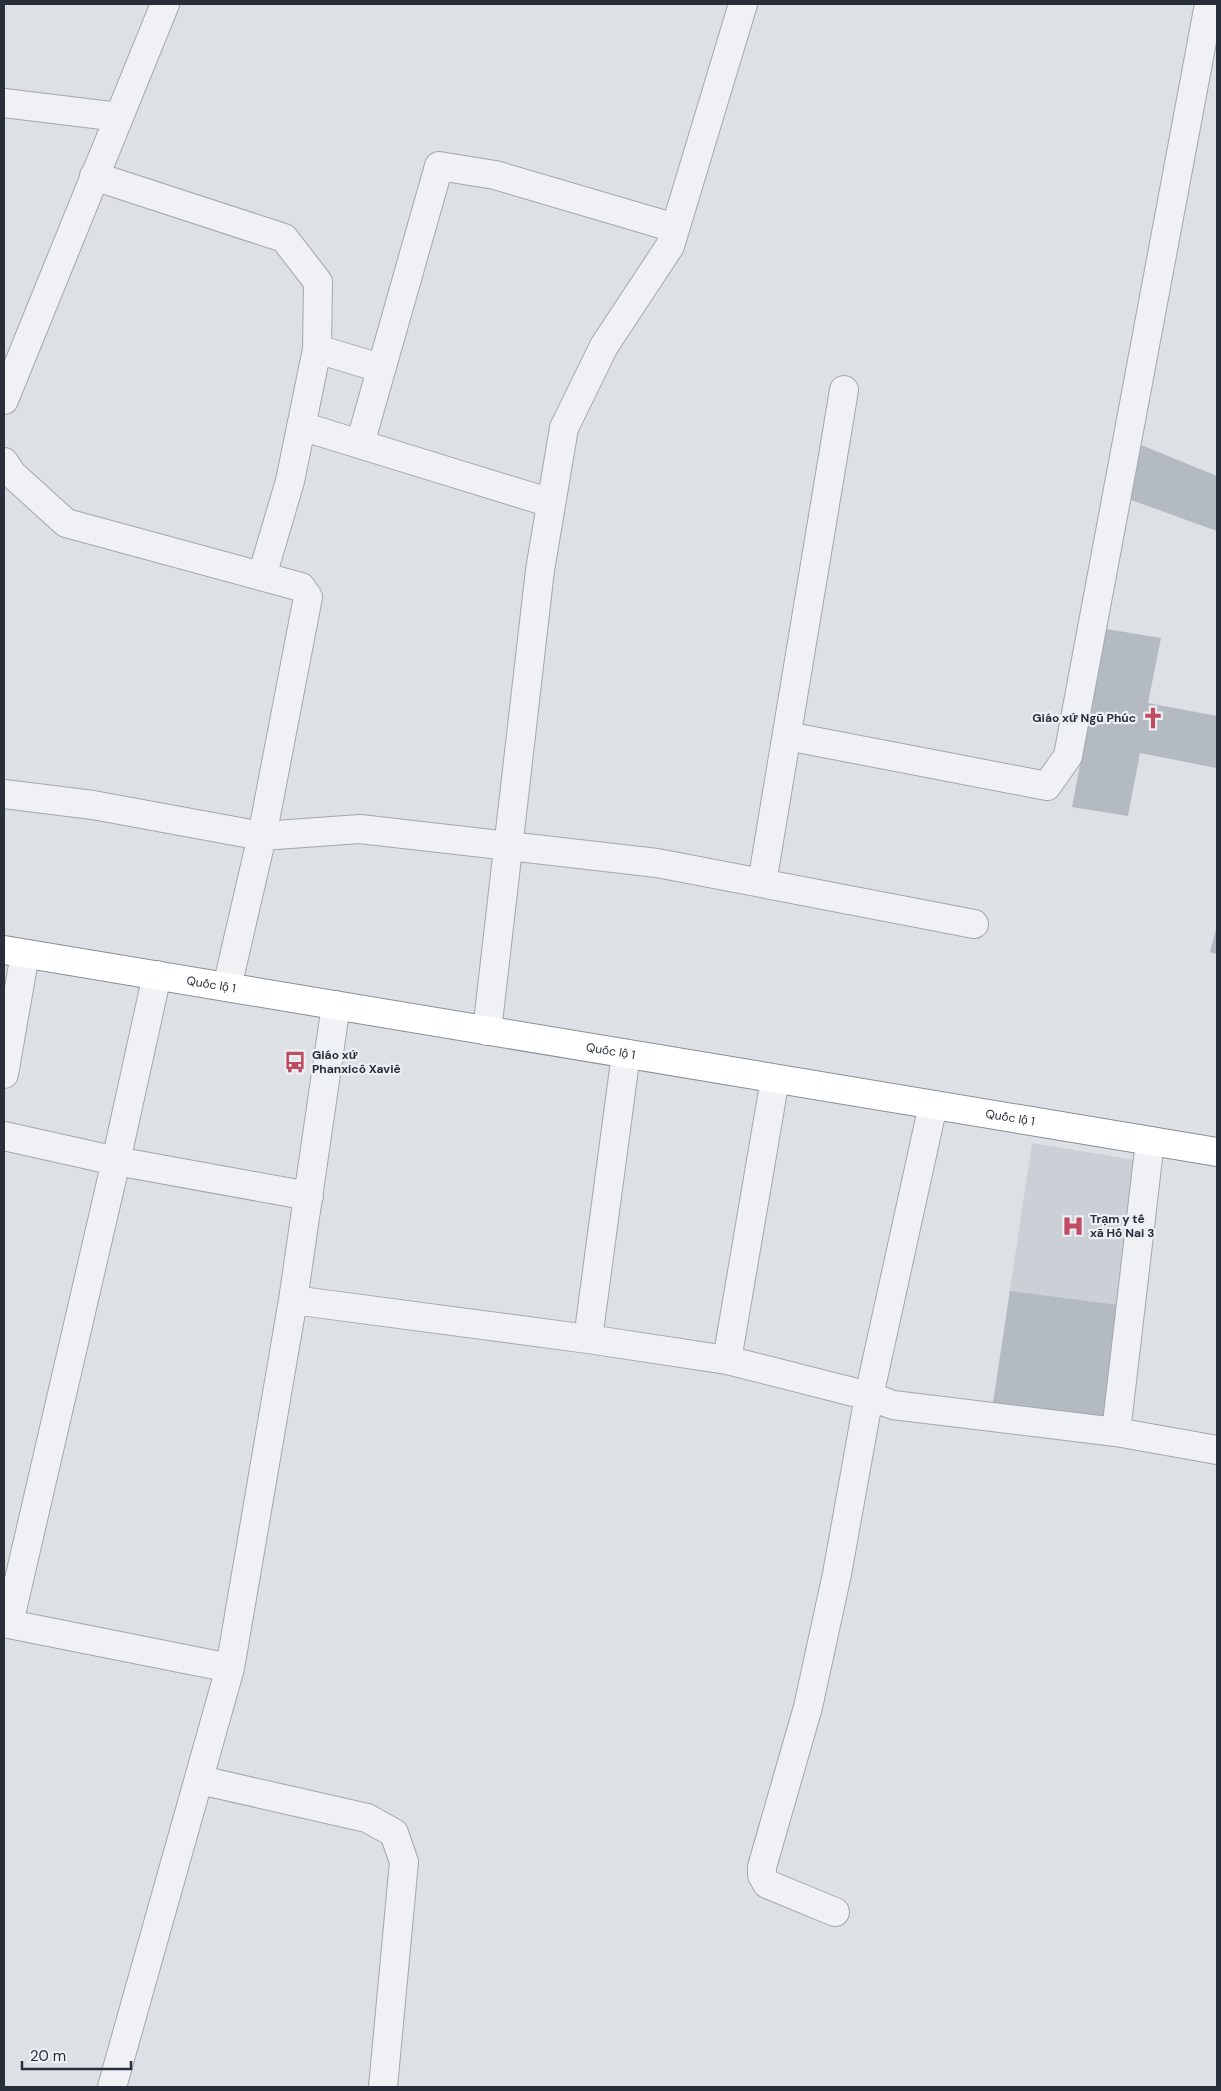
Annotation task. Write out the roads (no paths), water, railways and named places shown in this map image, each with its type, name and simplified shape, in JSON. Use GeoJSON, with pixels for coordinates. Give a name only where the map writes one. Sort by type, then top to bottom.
{"type":"FeatureCollection","features":[{"type":"Feature","properties":{"kind":"highway","name":"Quốc lộ 1"},"geometry":{"type":"LineString","coordinates":[[14,952],[1217,1152]]}},
{"type":"Feature","properties":{"kind":"street"},"geometry":{"type":"LineString","coordinates":[[4,400],[165,4]]}},
{"type":"Feature","properties":{"kind":"street"},"geometry":{"type":"LineString","coordinates":[[487,1031],[540,570],[564,428],[604,346],[670,246],[743,4]]}},
{"type":"Feature","properties":{"kind":"street"},"geometry":{"type":"LineString","coordinates":[[787,736],[1047,786],[1068,756],[1209,4]]}},
{"type":"Feature","properties":{"kind":"street"},"geometry":{"type":"LineString","coordinates":[[4,102],[119,117]]}},
{"type":"Feature","properties":{"kind":"street"},"geometry":{"type":"LineString","coordinates":[[360,444],[380,368],[439,166],[495,175],[675,228]]}},
{"type":"Feature","properties":{"kind":"street"},"geometry":{"type":"LineString","coordinates":[[94,176],[284,238],[318,282],[317,349],[290,480],[262,576]]}},
{"type":"Feature","properties":{"kind":"street"},"geometry":{"type":"LineString","coordinates":[[317,349],[380,368]]}},
{"type":"Feature","properties":{"kind":"street"},"geometry":{"type":"LineString","coordinates":[[762,883],[844,390]]}},
{"type":"Feature","properties":{"kind":"street"},"geometry":{"type":"LineString","coordinates":[[301,426],[551,503]]}},
{"type":"Feature","properties":{"kind":"street"},"geometry":{"type":"LineString","coordinates":[[4,462],[12,474],[66,523],[301,587],[308,597],[262,836],[227,987]]}},
{"type":"Feature","properties":{"kind":"street"},"geometry":{"type":"LineString","coordinates":[[4,794],[93,805],[262,836],[360,829],[657,863],[974,924]]}},
{"type":"Feature","properties":{"kind":"street"},"geometry":{"type":"LineString","coordinates":[[4,1074],[14,952]]}},
{"type":"Feature","properties":{"kind":"street"},"geometry":{"type":"LineString","coordinates":[[157,975],[116,1161],[6,1623],[230,1668]]}},
{"type":"Feature","properties":{"kind":"street"},"geometry":{"type":"LineString","coordinates":[[112,2087],[230,1668],[293,1300],[336,1005]]}},
{"type":"Feature","properties":{"kind":"street"},"geometry":{"type":"LineString","coordinates":[[588,1339],[626,1054]]}},
{"type":"Feature","properties":{"kind":"street"},"geometry":{"type":"LineString","coordinates":[[727,1360],[776,1079]]}},
{"type":"Feature","properties":{"kind":"street"},"geometry":{"type":"LineString","coordinates":[[835,1912],[767,1884],[762,1875],[762,1867],[808,1707],[837,1574],[870,1396],[933,1105]]}},
{"type":"Feature","properties":{"kind":"street"},"geometry":{"type":"LineString","coordinates":[[4,1136],[116,1161],[308,1196]]}},
{"type":"Feature","properties":{"kind":"street"},"geometry":{"type":"LineString","coordinates":[[1116,1432],[1150,1141]]}},
{"type":"Feature","properties":{"kind":"street"},"geometry":{"type":"LineString","coordinates":[[293,1300],[588,1339],[727,1360],[870,1396],[893,1405],[1116,1432],[1217,1450]]}},
{"type":"Feature","properties":{"kind":"street"},"geometry":{"type":"LineString","coordinates":[[200,1780],[367,1818],[394,1833],[404,1862],[383,2087]]}},
{"type":"Feature","properties":{"kind":"place","name":"Giáo xứ Ngũ Phúc"},"geometry":{"type":"Point","coordinates":[1153,718]}},
{"type":"Feature","properties":{"kind":"place","name":"Giáo xứ Phanxicô Xaviê"},"geometry":{"type":"Point","coordinates":[295,1062]}},
{"type":"Feature","properties":{"kind":"place","name":"Trạm y tế xã Hố Nai 3"},"geometry":{"type":"Point","coordinates":[1073,1226]}}]}
